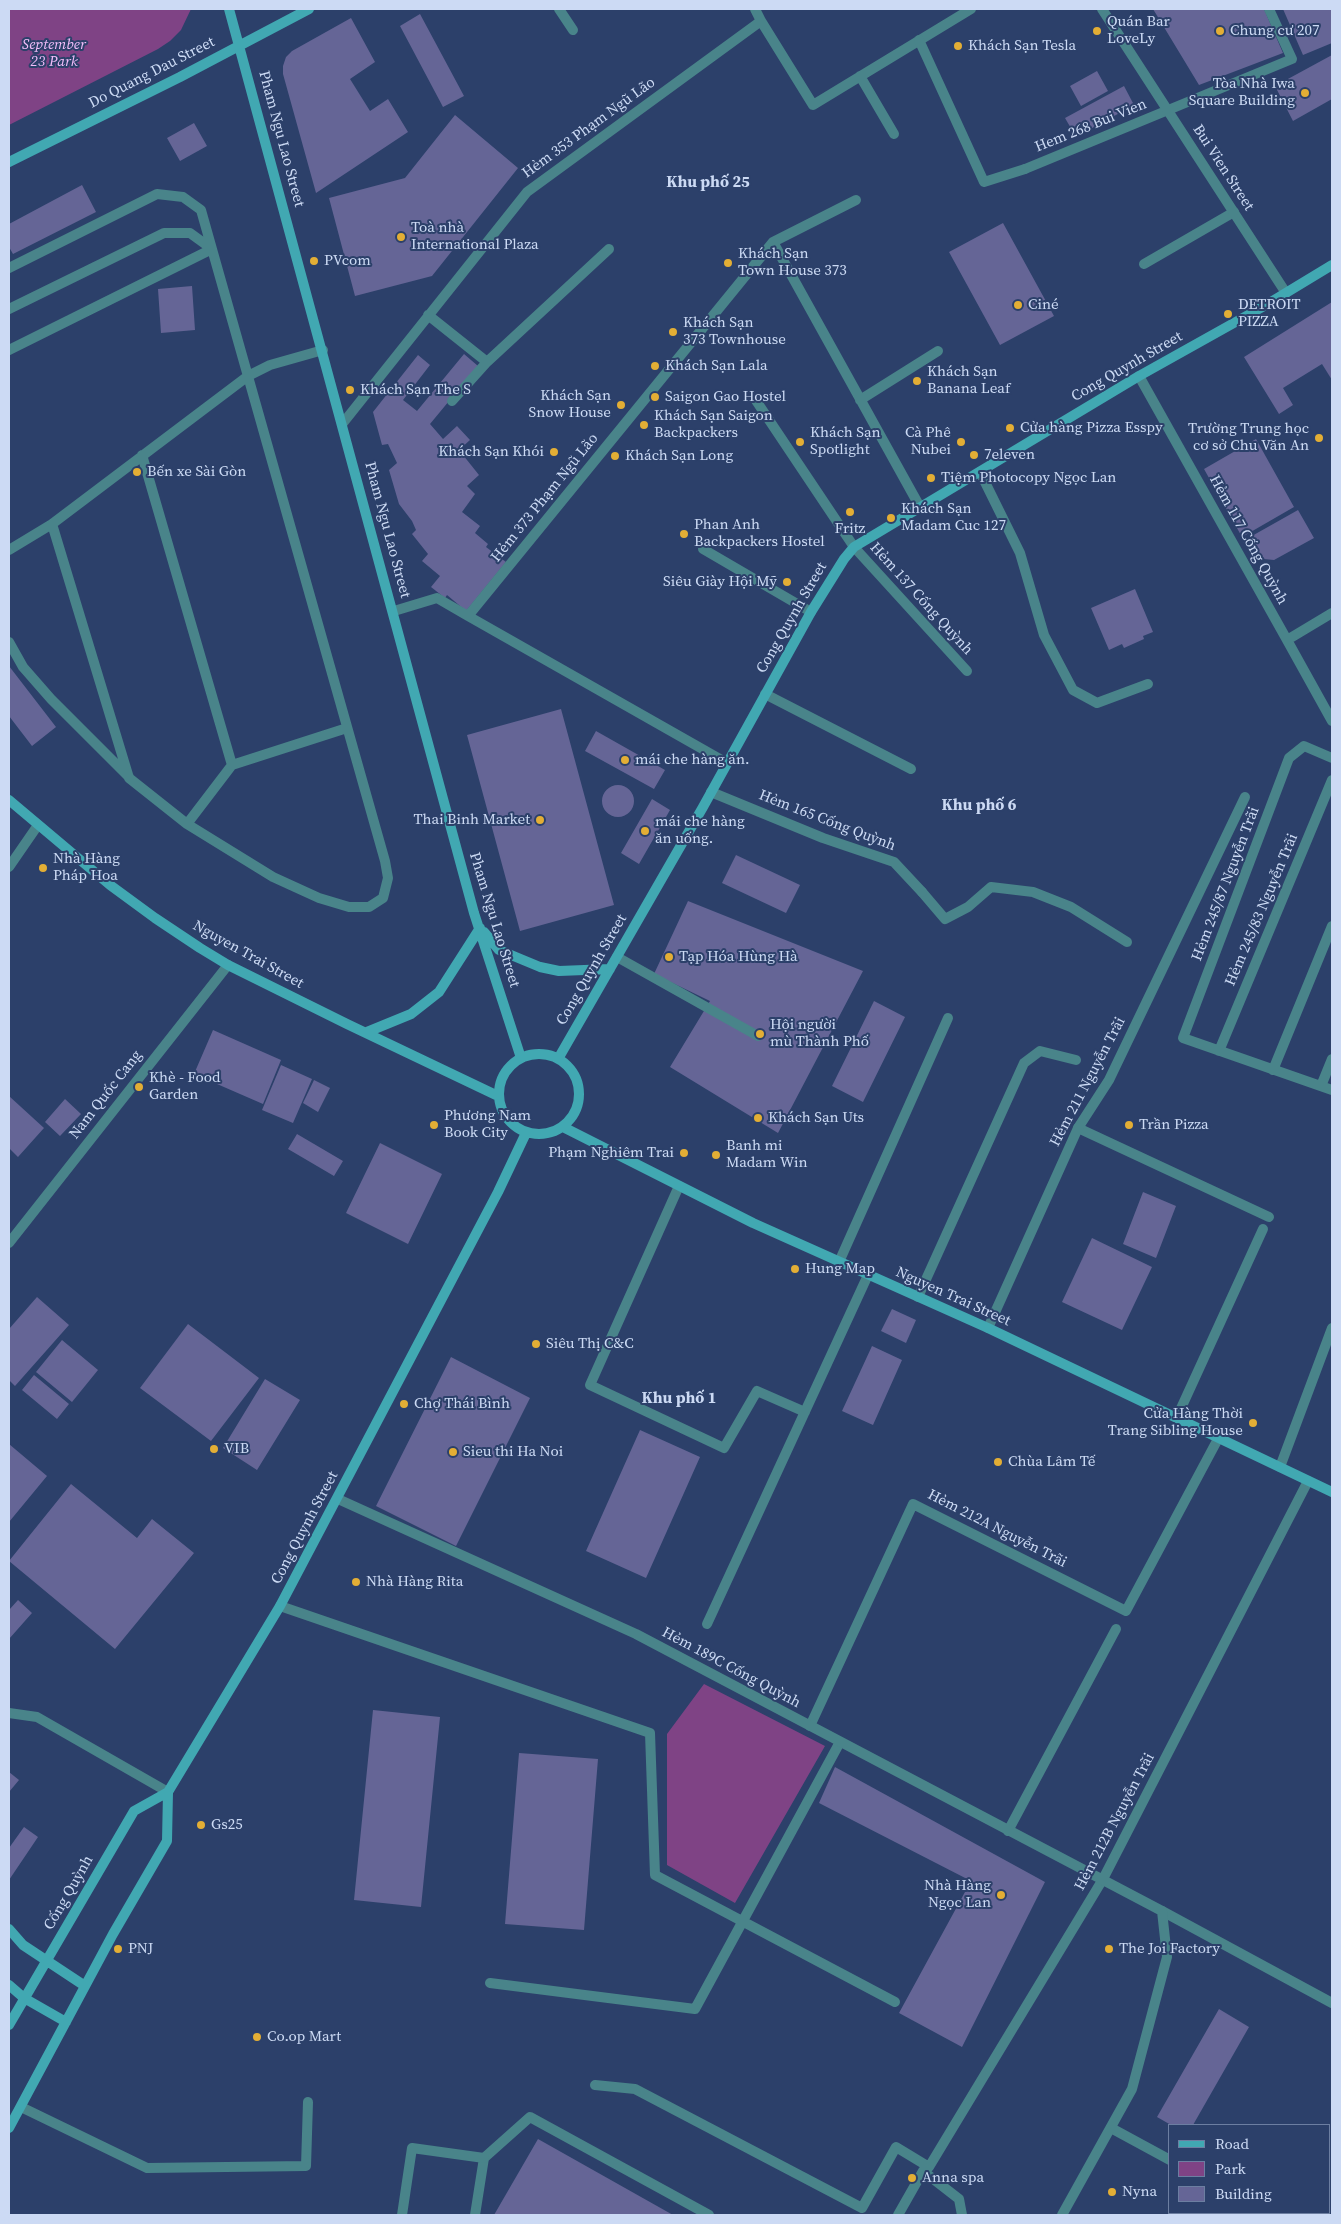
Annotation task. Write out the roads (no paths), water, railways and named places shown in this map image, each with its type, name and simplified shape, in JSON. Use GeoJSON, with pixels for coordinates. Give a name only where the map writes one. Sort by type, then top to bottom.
{"type":"FeatureCollection","features":[{"type":"Feature","properties":{"kind":"main road","name":"Pham Ngu Lao Street"},"geometry":{"type":"LineString","coordinates":[[229,9],[394,611],[474,913],[522,1058]]}},
{"type":"Feature","properties":{"kind":"main road","name":"Do Quang Dau Street"},"geometry":{"type":"LineString","coordinates":[[9,162],[309,9]]}},
{"type":"Feature","properties":{"kind":"main road","name":"Cong Quynh Street"},"geometry":{"type":"LineString","coordinates":[[558,1059],[711,792],[811,612],[844,559],[854,547],[1139,376],[1332,265]]}},
{"type":"Feature","properties":{"kind":"main road","name":"Nguyen Trai Street"},"geometry":{"type":"LineString","coordinates":[[9,800],[155,918],[228,965],[498,1096]]}},
{"type":"Feature","properties":{"kind":"main road"},"geometry":{"type":"LineString","coordinates":[[367,1032],[410,1014],[439,992],[480,928],[499,950],[540,967],[559,971],[610,969]]}},
{"type":"Feature","properties":{"kind":"main road"},"geometry":{"type":"LineString","coordinates":[[542,1054],[558,1059],[569,1068],[576,1079],[579,1092],[578,1105],[572,1117],[563,1127],[551,1133],[538,1135],[526,1133],[514,1126],[506,1118],[501,1108],[498,1096],[502,1078],[514,1063],[522,1058],[542,1054]]}},
{"type":"Feature","properties":{"kind":"main road","name":"Nguyen Trai Street"},"geometry":{"type":"LineString","coordinates":[[563,1127],[679,1186],[839,1262],[988,1328],[1332,1492]]}},
{"type":"Feature","properties":{"kind":"main road","name":"Cong Quynh Street"},"geometry":{"type":"LineString","coordinates":[[85,1986],[166,1841],[168,1792],[280,1606],[498,1192],[526,1133]]}},
{"type":"Feature","properties":{"kind":"main road","name":"Cống Quỳnh"},"geometry":{"type":"LineString","coordinates":[[9,2025],[134,1811],[168,1792]]}},
{"type":"Feature","properties":{"kind":"main road"},"geometry":{"type":"LineString","coordinates":[[9,1929],[23,1945],[85,1986],[9,2128]]}},
{"type":"Feature","properties":{"kind":"main road"},"geometry":{"type":"LineString","coordinates":[[9,1985],[24,1998],[66,2022]]}},
{"type":"Feature","properties":{"kind":"street"},"geometry":{"type":"LineString","coordinates":[[559,9],[573,30]]}},
{"type":"Feature","properties":{"kind":"street"},"geometry":{"type":"LineString","coordinates":[[755,9],[813,105],[971,9]]}},
{"type":"Feature","properties":{"kind":"street","name":"Bui Vien Street"},"geometry":{"type":"LineString","coordinates":[[1102,9],[1286,293]]}},
{"type":"Feature","properties":{"kind":"street","name":"Hem 268 Bui Vien"},"geometry":{"type":"LineString","coordinates":[[919,40],[984,182],[1025,169],[1292,59],[1269,9]]}},
{"type":"Feature","properties":{"kind":"street","name":"Hẻm 353 Phạm Ngũ Lão"},"geometry":{"type":"LineString","coordinates":[[343,423],[527,192],[761,21]]}},
{"type":"Feature","properties":{"kind":"street"},"geometry":{"type":"LineString","coordinates":[[860,76],[894,134]]}},
{"type":"Feature","properties":{"kind":"street"},"geometry":{"type":"LineString","coordinates":[[9,268],[157,194],[183,197],[201,210],[385,861],[388,878],[383,898],[369,907],[349,906],[319,898],[272,877],[187,824],[129,778],[50,699],[23,667],[9,642]]}},
{"type":"Feature","properties":{"kind":"street"},"geometry":{"type":"LineString","coordinates":[[856,200],[773,242],[920,507]]}},
{"type":"Feature","properties":{"kind":"street"},"geometry":{"type":"LineString","coordinates":[[1144,264],[1234,212]]}},
{"type":"Feature","properties":{"kind":"street"},"geometry":{"type":"LineString","coordinates":[[9,309],[164,233],[190,233],[212,249]]}},
{"type":"Feature","properties":{"kind":"street","name":"Hẻm 373 Phạm Ngũ Lão"},"geometry":{"type":"LineString","coordinates":[[468,616],[773,242]]}},
{"type":"Feature","properties":{"kind":"street"},"geometry":{"type":"LineString","coordinates":[[9,350],[212,249]]}},
{"type":"Feature","properties":{"kind":"street"},"geometry":{"type":"LineString","coordinates":[[452,401],[487,362],[609,249]]}},
{"type":"Feature","properties":{"kind":"street"},"geometry":{"type":"LineString","coordinates":[[428,316],[487,362]]}},
{"type":"Feature","properties":{"kind":"street"},"geometry":{"type":"LineString","coordinates":[[9,550],[52,524],[248,376],[270,365],[323,350]]}},
{"type":"Feature","properties":{"kind":"street"},"geometry":{"type":"LineString","coordinates":[[860,400],[938,351]]}},
{"type":"Feature","properties":{"kind":"street","name":"Hẻm 117 Cống Quỳnh"},"geometry":{"type":"LineString","coordinates":[[1139,376],[1332,721]]}},
{"type":"Feature","properties":{"kind":"street","name":"Hẻm 137 Cống Quỳnh"},"geometry":{"type":"LineString","coordinates":[[755,399],[854,547],[967,671]]}},
{"type":"Feature","properties":{"kind":"street"},"geometry":{"type":"LineString","coordinates":[[142,455],[232,765]]}},
{"type":"Feature","properties":{"kind":"street"},"geometry":{"type":"LineString","coordinates":[[980,472],[1020,553],[1044,635],[1073,690],[1097,703],[1148,684]]}},
{"type":"Feature","properties":{"kind":"street"},"geometry":{"type":"LineString","coordinates":[[52,524],[129,778]]}},
{"type":"Feature","properties":{"kind":"street"},"geometry":{"type":"LineString","coordinates":[[703,549],[811,612]]}},
{"type":"Feature","properties":{"kind":"street"},"geometry":{"type":"LineString","coordinates":[[394,611],[437,598],[727,763]]}},
{"type":"Feature","properties":{"kind":"street"},"geometry":{"type":"LineString","coordinates":[[1287,640],[1332,613]]}},
{"type":"Feature","properties":{"kind":"street"},"geometry":{"type":"LineString","coordinates":[[765,694],[911,769]]}},
{"type":"Feature","properties":{"kind":"street"},"geometry":{"type":"LineString","coordinates":[[187,824],[232,765],[347,728]]}},
{"type":"Feature","properties":{"kind":"street","name":"Hẻm 245/87 Nguyễn Trãi"},"geometry":{"type":"LineString","coordinates":[[1218,1051],[1183,1038],[1289,758],[1304,746],[1332,758]]}},
{"type":"Feature","properties":{"kind":"street","name":"Hẻm 245/83 Nguyễn Trãi"},"geometry":{"type":"LineString","coordinates":[[1218,1051],[1332,780]]}},
{"type":"Feature","properties":{"kind":"street","name":"Hẻm 165 Cống Quỳnh"},"geometry":{"type":"LineString","coordinates":[[711,792],[823,838],[894,862],[945,919],[968,907],[991,887],[1034,892],[1071,907],[1128,942]]}},
{"type":"Feature","properties":{"kind":"street","name":"Hẻm 211 Nguyễn Trãi"},"geometry":{"type":"LineString","coordinates":[[988,1328],[1078,1128],[1109,1080],[1246,797]]}},
{"type":"Feature","properties":{"kind":"street"},"geometry":{"type":"LineString","coordinates":[[9,867],[38,825]]}},
{"type":"Feature","properties":{"kind":"street"},"geometry":{"type":"LineString","coordinates":[[1273,1070],[1332,926]]}},
{"type":"Feature","properties":{"kind":"street"},"geometry":{"type":"LineString","coordinates":[[617,957],[758,1036]]}},
{"type":"Feature","properties":{"kind":"street","name":"Nam Quốc Cang"},"geometry":{"type":"LineString","coordinates":[[9,1243],[228,965]]}},
{"type":"Feature","properties":{"kind":"street"},"geometry":{"type":"LineString","coordinates":[[839,1262],[948,1018]]}},
{"type":"Feature","properties":{"kind":"street"},"geometry":{"type":"LineString","coordinates":[[918,1297],[1024,1063],[1040,1051],[1076,1060]]}},
{"type":"Feature","properties":{"kind":"street"},"geometry":{"type":"LineString","coordinates":[[1218,1051],[1332,1090]]}},
{"type":"Feature","properties":{"kind":"street"},"geometry":{"type":"LineString","coordinates":[[1321,1086],[1332,1059]]}},
{"type":"Feature","properties":{"kind":"street"},"geometry":{"type":"LineString","coordinates":[[1078,1128],[1269,1217]]}},
{"type":"Feature","properties":{"kind":"street"},"geometry":{"type":"LineString","coordinates":[[679,1186],[590,1385],[724,1448],[757,1391],[805,1412]]}},
{"type":"Feature","properties":{"kind":"street"},"geometry":{"type":"LineString","coordinates":[[1177,1418],[1263,1229]]}},
{"type":"Feature","properties":{"kind":"street"},"geometry":{"type":"LineString","coordinates":[[707,1624],[868,1275]]}},
{"type":"Feature","properties":{"kind":"street"},"geometry":{"type":"LineString","coordinates":[[1280,1467],[1332,1328]]}},
{"type":"Feature","properties":{"kind":"street","name":"Hẻm 212A Nguyễn Trãi"},"geometry":{"type":"LineString","coordinates":[[810,1726],[913,1504],[1126,1611],[1219,1437]]}},
{"type":"Feature","properties":{"kind":"street","name":"Hẻm 212B Nguyễn Trãi"},"geometry":{"type":"LineString","coordinates":[[595,2085],[635,2090],[862,2208],[896,2147],[930,2167],[1103,1879],[1308,1481]]}},
{"type":"Feature","properties":{"kind":"street","name":"Hẻm 189C Cống Quỳnh"},"geometry":{"type":"LineString","coordinates":[[338,1499],[636,1634],[1008,1831],[1103,1879],[1332,2003]]}},
{"type":"Feature","properties":{"kind":"street"},"geometry":{"type":"LineString","coordinates":[[280,1606],[650,1733],[655,1876],[895,2002]]}},
{"type":"Feature","properties":{"kind":"street"},"geometry":{"type":"LineString","coordinates":[[1008,1831],[1116,1629]]}},
{"type":"Feature","properties":{"kind":"street"},"geometry":{"type":"LineString","coordinates":[[9,1713],[37,1717],[168,1792]]}},
{"type":"Feature","properties":{"kind":"street"},"geometry":{"type":"LineString","coordinates":[[490,1983],[695,2009],[840,1742]]}},
{"type":"Feature","properties":{"kind":"street"},"geometry":{"type":"LineString","coordinates":[[1062,2215],[1132,2089],[1168,1958],[1162,1911]]}},
{"type":"Feature","properties":{"kind":"street"},"geometry":{"type":"LineString","coordinates":[[21,2107],[147,2168],[306,2166],[308,2102]]}},
{"type":"Feature","properties":{"kind":"street"},"geometry":{"type":"LineString","coordinates":[[475,2215],[484,2158],[530,2118],[709,2215]]}},
{"type":"Feature","properties":{"kind":"street"},"geometry":{"type":"LineString","coordinates":[[1111,2128],[1168,2159]]}},
{"type":"Feature","properties":{"kind":"street"},"geometry":{"type":"LineString","coordinates":[[402,2215],[412,2148],[484,2158]]}},
{"type":"Feature","properties":{"kind":"street"},"geometry":{"type":"LineString","coordinates":[[898,2215],[923,2171],[959,2199],[962,2215]]}},
{"type":"Feature","properties":{"kind":"place","name":"Quán Bar LoveLy"},"geometry":{"type":"Point","coordinates":[1097,31]}},
{"type":"Feature","properties":{"kind":"place","name":"Chung cư 207"},"geometry":{"type":"Point","coordinates":[1220,31]}},
{"type":"Feature","properties":{"kind":"place","name":"Khách Sạn Tesla"},"geometry":{"type":"Point","coordinates":[958,46]}},
{"type":"Feature","properties":{"kind":"place","name":"Tòa Nhà Iwa Square Building"},"geometry":{"type":"Point","coordinates":[1305,93]}},
{"type":"Feature","properties":{"kind":"place","name":"Toà nhà International Plaza"},"geometry":{"type":"Point","coordinates":[401,237]}},
{"type":"Feature","properties":{"kind":"place","name":"PVcom"},"geometry":{"type":"Point","coordinates":[314,261]}},
{"type":"Feature","properties":{"kind":"place","name":"Khách Sạn Town House 373"},"geometry":{"type":"Point","coordinates":[728,263]}},
{"type":"Feature","properties":{"kind":"place","name":"Ciné"},"geometry":{"type":"Point","coordinates":[1018,305]}},
{"type":"Feature","properties":{"kind":"place","name":"DETROIT PIZZA"},"geometry":{"type":"Point","coordinates":[1228,314]}},
{"type":"Feature","properties":{"kind":"place","name":"Khách Sạn 373 Townhouse"},"geometry":{"type":"Point","coordinates":[673,332]}},
{"type":"Feature","properties":{"kind":"place","name":"Khách Sạn Lala"},"geometry":{"type":"Point","coordinates":[655,366]}},
{"type":"Feature","properties":{"kind":"place","name":"Khách Sạn Banana Leaf"},"geometry":{"type":"Point","coordinates":[917,381]}},
{"type":"Feature","properties":{"kind":"place","name":"Khách Sạn The S"},"geometry":{"type":"Point","coordinates":[350,390]}},
{"type":"Feature","properties":{"kind":"place","name":"Saigon Gao Hostel"},"geometry":{"type":"Point","coordinates":[655,397]}},
{"type":"Feature","properties":{"kind":"place","name":"Khách Sạn Snow House"},"geometry":{"type":"Point","coordinates":[621,405]}},
{"type":"Feature","properties":{"kind":"place","name":"Khách Sạn Saigon Backpackers"},"geometry":{"type":"Point","coordinates":[644,425]}},
{"type":"Feature","properties":{"kind":"place","name":"Cửa hàng Pizza Esspy"},"geometry":{"type":"Point","coordinates":[1010,428]}},
{"type":"Feature","properties":{"kind":"place","name":"Trường Trung học cơ sở Chu Văn An"},"geometry":{"type":"Point","coordinates":[1319,438]}},
{"type":"Feature","properties":{"kind":"place","name":"Khách Sạn Spotlight"},"geometry":{"type":"Point","coordinates":[800,442]}},
{"type":"Feature","properties":{"kind":"place","name":"Cà Phê Nubei"},"geometry":{"type":"Point","coordinates":[961,442]}},
{"type":"Feature","properties":{"kind":"place","name":"Khách Sạn Khói"},"geometry":{"type":"Point","coordinates":[554,452]}},
{"type":"Feature","properties":{"kind":"place","name":"7eleven"},"geometry":{"type":"Point","coordinates":[974,455]}},
{"type":"Feature","properties":{"kind":"place","name":"Khách Sạn Long"},"geometry":{"type":"Point","coordinates":[615,456]}},
{"type":"Feature","properties":{"kind":"place","name":"Bến xe Sài Gòn"},"geometry":{"type":"Point","coordinates":[137,472]}},
{"type":"Feature","properties":{"kind":"place","name":"Tiệm Photocopy Ngọc Lan"},"geometry":{"type":"Point","coordinates":[931,478]}},
{"type":"Feature","properties":{"kind":"place","name":"Fritz"},"geometry":{"type":"Point","coordinates":[850,512]}},
{"type":"Feature","properties":{"kind":"place","name":"Khách Sạn Madam Cuc 127"},"geometry":{"type":"Point","coordinates":[891,518]}},
{"type":"Feature","properties":{"kind":"place","name":"Phan Anh Backpackers Hostel"},"geometry":{"type":"Point","coordinates":[684,534]}},
{"type":"Feature","properties":{"kind":"place","name":"Siêu Giày Hội Mỹ"},"geometry":{"type":"Point","coordinates":[787,582]}},
{"type":"Feature","properties":{"kind":"place","name":"mái che hàng ăn."},"geometry":{"type":"Point","coordinates":[625,760]}},
{"type":"Feature","properties":{"kind":"place","name":"Thai Binh Market"},"geometry":{"type":"Point","coordinates":[540,820]}},
{"type":"Feature","properties":{"kind":"place","name":"mái che hàng ăn uống."},"geometry":{"type":"Point","coordinates":[645,831]}},
{"type":"Feature","properties":{"kind":"place","name":"Nhà Hàng Pháp Hoa"},"geometry":{"type":"Point","coordinates":[43,868]}},
{"type":"Feature","properties":{"kind":"place","name":"Tạp Hóa Hùng Hà"},"geometry":{"type":"Point","coordinates":[669,957]}},
{"type":"Feature","properties":{"kind":"place","name":"Hội người mù Thành Phố"},"geometry":{"type":"Point","coordinates":[760,1034]}},
{"type":"Feature","properties":{"kind":"place","name":"Khè - Food Garden"},"geometry":{"type":"Point","coordinates":[139,1087]}},
{"type":"Feature","properties":{"kind":"place","name":"Khách Sạn Uts"},"geometry":{"type":"Point","coordinates":[758,1118]}},
{"type":"Feature","properties":{"kind":"place","name":"Phương Nam Book City"},"geometry":{"type":"Point","coordinates":[434,1125]}},
{"type":"Feature","properties":{"kind":"place","name":"Trần Pizza"},"geometry":{"type":"Point","coordinates":[1129,1125]}},
{"type":"Feature","properties":{"kind":"place","name":"Phạm Nghiêm Trai"},"geometry":{"type":"Point","coordinates":[684,1153]}},
{"type":"Feature","properties":{"kind":"place","name":"Banh mi Madam Win"},"geometry":{"type":"Point","coordinates":[716,1155]}},
{"type":"Feature","properties":{"kind":"place","name":"Hung Map"},"geometry":{"type":"Point","coordinates":[795,1269]}},
{"type":"Feature","properties":{"kind":"place","name":"Siêu Thị C&C"},"geometry":{"type":"Point","coordinates":[536,1344]}},
{"type":"Feature","properties":{"kind":"place","name":"Chợ Thái Bình"},"geometry":{"type":"Point","coordinates":[404,1404]}},
{"type":"Feature","properties":{"kind":"place","name":"Cửa Hàng Thời Trang Sibling House"},"geometry":{"type":"Point","coordinates":[1253,1423]}},
{"type":"Feature","properties":{"kind":"place","name":"VIB"},"geometry":{"type":"Point","coordinates":[214,1449]}},
{"type":"Feature","properties":{"kind":"place","name":"Sieu thi Ha Noi"},"geometry":{"type":"Point","coordinates":[453,1452]}},
{"type":"Feature","properties":{"kind":"place","name":"Chùa Lâm Tế"},"geometry":{"type":"Point","coordinates":[998,1462]}},
{"type":"Feature","properties":{"kind":"place","name":"Nhà Hàng Rita"},"geometry":{"type":"Point","coordinates":[356,1582]}},
{"type":"Feature","properties":{"kind":"place","name":"Gs25"},"geometry":{"type":"Point","coordinates":[201,1825]}},
{"type":"Feature","properties":{"kind":"place","name":"Nhà Hàng Ngọc Lan"},"geometry":{"type":"Point","coordinates":[1001,1895]}},
{"type":"Feature","properties":{"kind":"place","name":"PNJ"},"geometry":{"type":"Point","coordinates":[118,1949]}},
{"type":"Feature","properties":{"kind":"place","name":"The Joi Factory"},"geometry":{"type":"Point","coordinates":[1109,1949]}},
{"type":"Feature","properties":{"kind":"place","name":"Co.op Mart"},"geometry":{"type":"Point","coordinates":[257,2037]}},
{"type":"Feature","properties":{"kind":"place","name":"Anna spa"},"geometry":{"type":"Point","coordinates":[912,2178]}},
{"type":"Feature","properties":{"kind":"place","name":"Nyna"},"geometry":{"type":"Point","coordinates":[1112,2192]}},
{"type":"Feature","properties":{"kind":"district","name":"Khu phố 25"},"geometry":{"type":"Point","coordinates":[708,183]}},
{"type":"Feature","properties":{"kind":"district","name":"Khu phố 6"},"geometry":{"type":"Point","coordinates":[979,806]}},
{"type":"Feature","properties":{"kind":"district","name":"Khu phố 1"},"geometry":{"type":"Point","coordinates":[679,1399]}},
{"type":"Feature","properties":{"kind":"park label","name":"September 23 Park"},"geometry":{"type":"Point","coordinates":[54,54]}}]}
